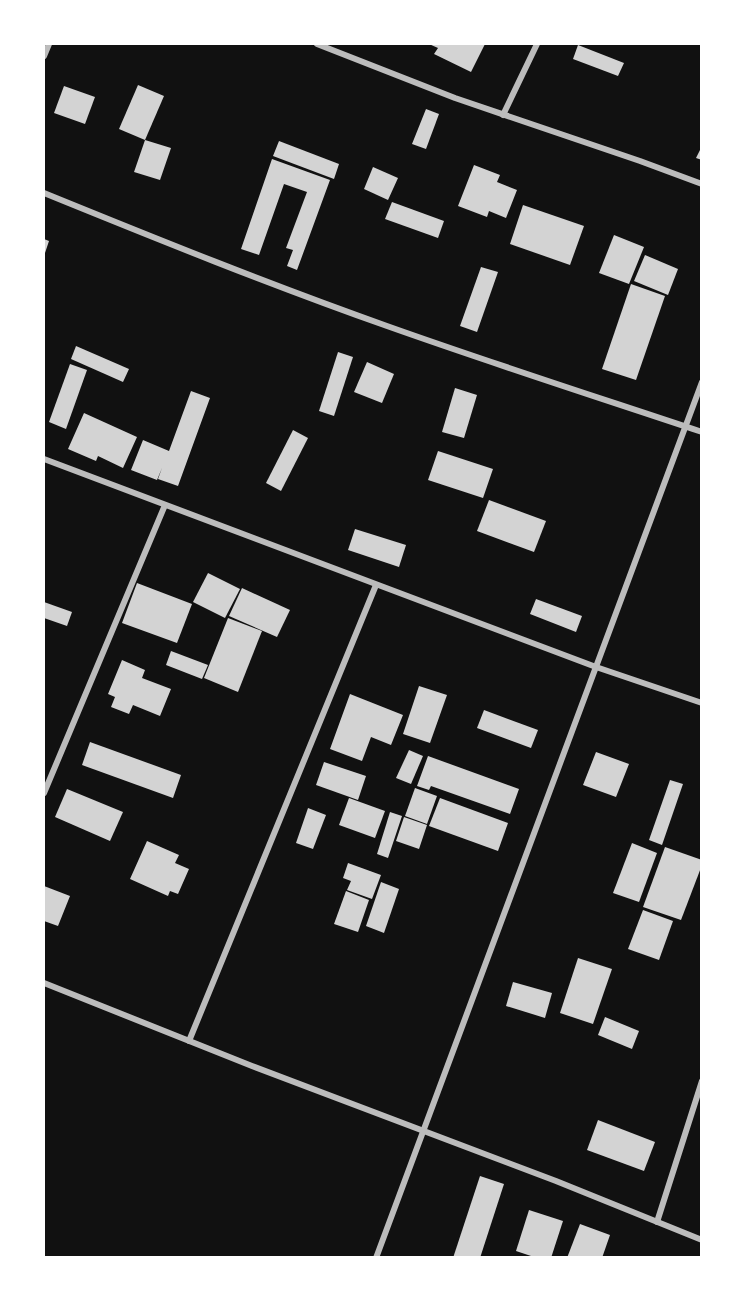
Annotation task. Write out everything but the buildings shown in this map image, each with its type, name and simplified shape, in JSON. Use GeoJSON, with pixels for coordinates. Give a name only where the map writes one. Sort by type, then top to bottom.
{"type":"FeatureCollection","features":[{"type":"Feature","properties":{"kind":"street"},"geometry":{"type":"LineString","coordinates":[[44,56],[49,44]]}},
{"type":"Feature","properties":{"kind":"street"},"geometry":{"type":"LineString","coordinates":[[317,44],[455,98],[702,184]]}},
{"type":"Feature","properties":{"kind":"street"},"geometry":{"type":"LineString","coordinates":[[503,115],[537,44]]}},
{"type":"Feature","properties":{"kind":"street"},"geometry":{"type":"LineString","coordinates":[[44,193],[192,253],[384,325],[702,432]]}},
{"type":"Feature","properties":{"kind":"street"},"geometry":{"type":"LineString","coordinates":[[376,1257],[702,382]]}},
{"type":"Feature","properties":{"kind":"street"},"geometry":{"type":"LineString","coordinates":[[44,459],[596,667],[702,703]]}},
{"type":"Feature","properties":{"kind":"street"},"geometry":{"type":"LineString","coordinates":[[44,793],[165,505]]}},
{"type":"Feature","properties":{"kind":"street"},"geometry":{"type":"LineString","coordinates":[[189,1041],[376,585]]}},
{"type":"Feature","properties":{"kind":"street"},"geometry":{"type":"LineString","coordinates":[[44,983],[189,1041],[424,1129],[702,1240]]}},
{"type":"Feature","properties":{"kind":"street"},"geometry":{"type":"LineString","coordinates":[[657,1222],[702,1081]]}}]}
